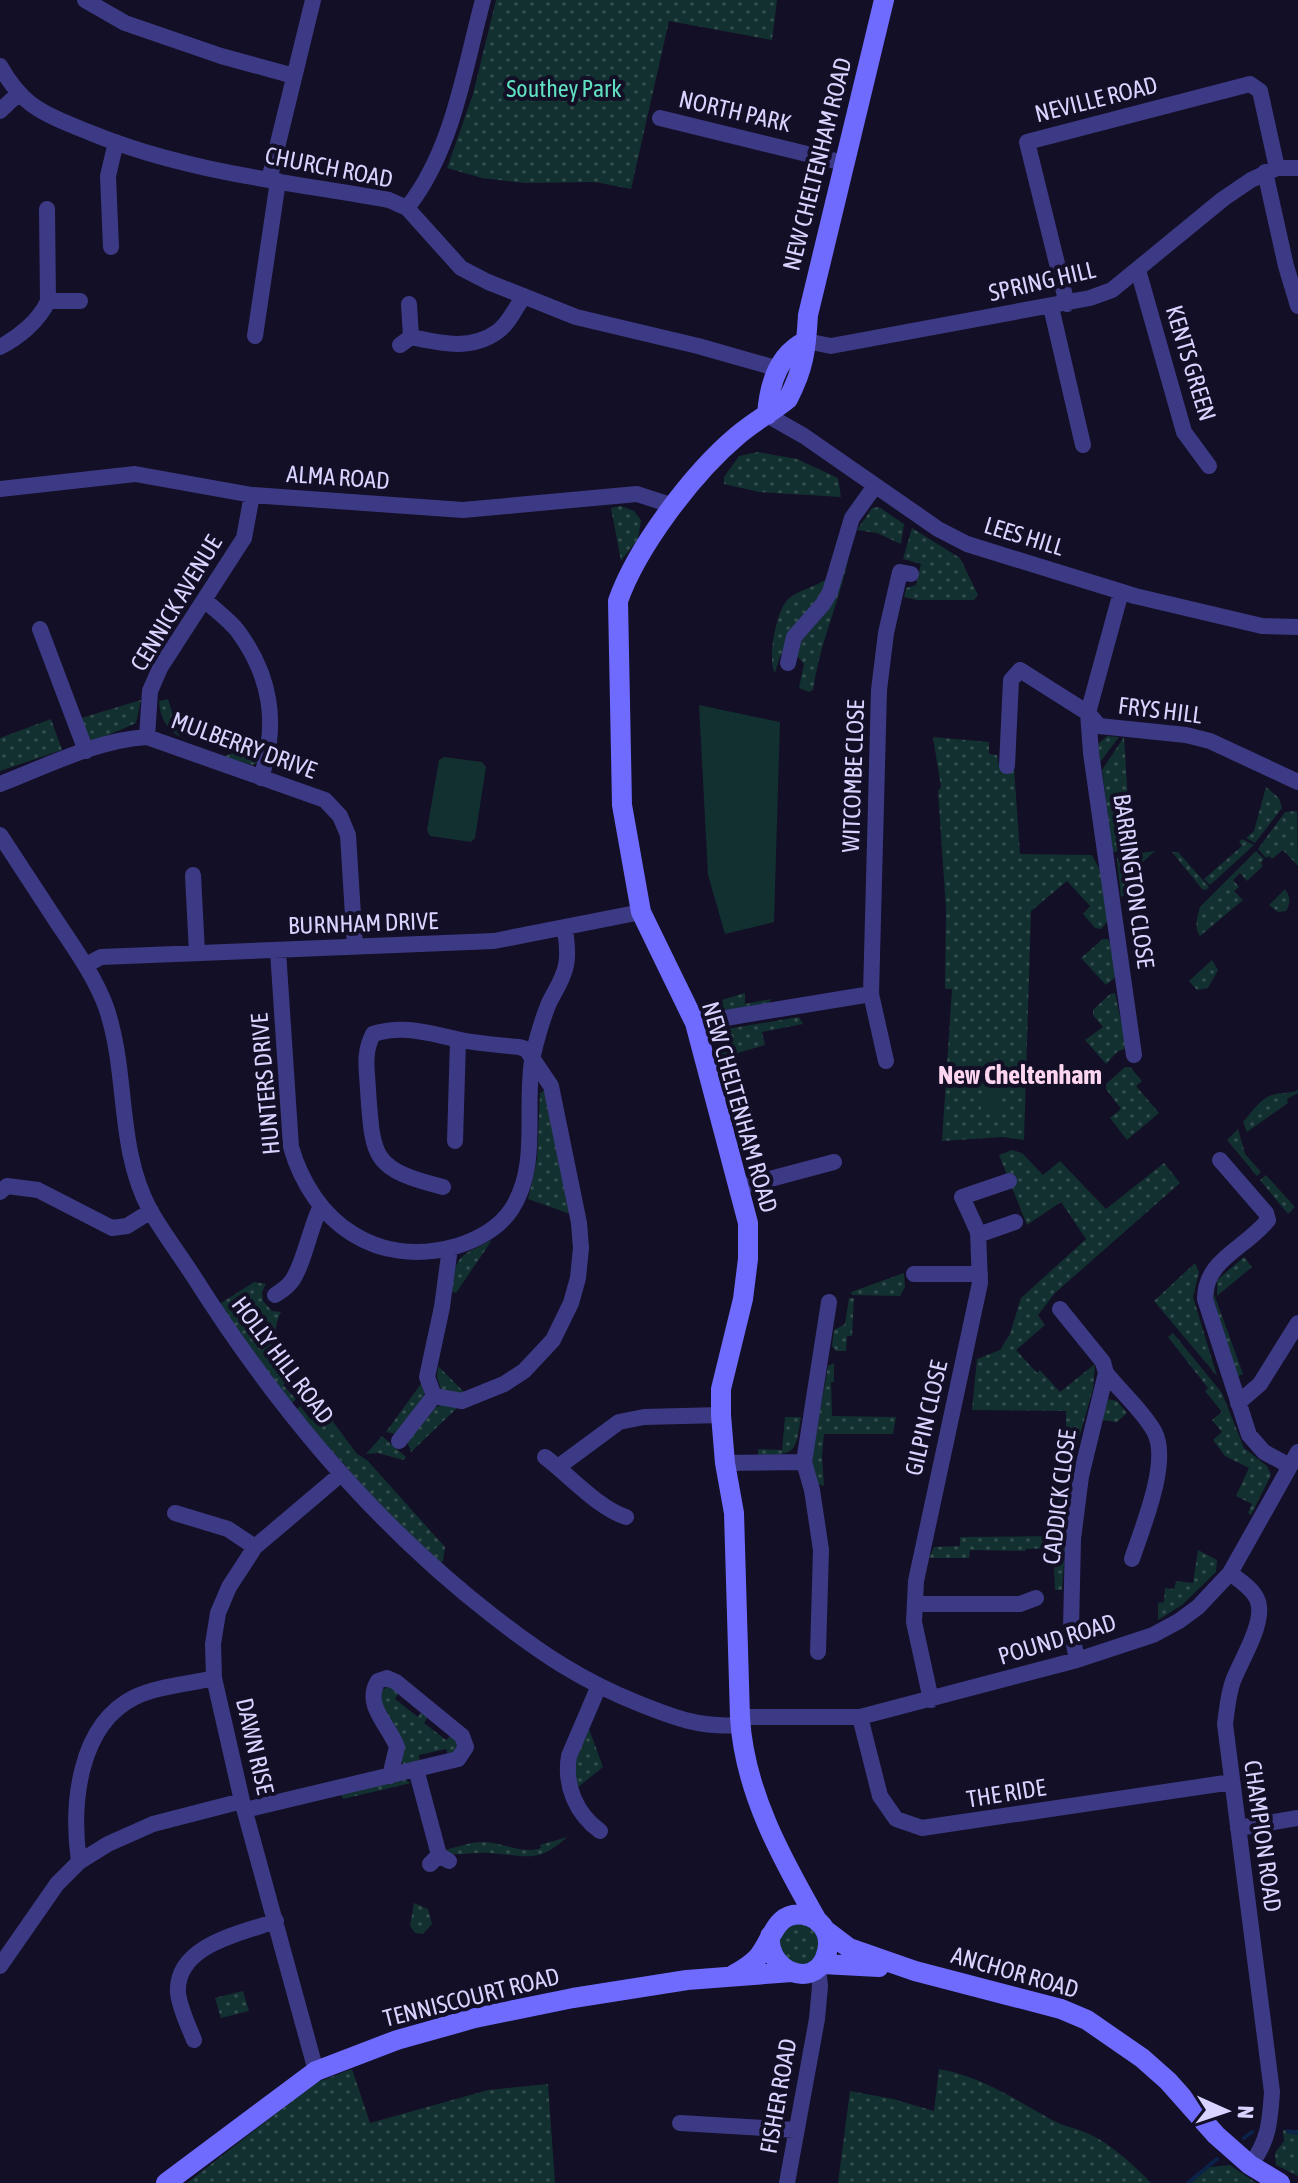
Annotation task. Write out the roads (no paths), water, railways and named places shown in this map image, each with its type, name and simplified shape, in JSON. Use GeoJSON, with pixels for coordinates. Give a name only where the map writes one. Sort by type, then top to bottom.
{"type":"FeatureCollection","features":[{"type":"Feature","properties":{"kind":"street"},"geometry":{"type":"LineString","coordinates":[[85,0],[125,23],[214,54],[294,76]]}},
{"type":"Feature","properties":{"kind":"street"},"geometry":{"type":"LineString","coordinates":[[255,336],[274,180],[294,76],[313,0]]}},
{"type":"Feature","properties":{"kind":"street"},"geometry":{"type":"LineString","coordinates":[[407,208],[423,187],[448,130],[483,0]]}},
{"type":"Feature","properties":{"kind":"street","name":"NEW CHELTENHAM ROAD"},"geometry":{"type":"LineString","coordinates":[[821,1925],[769,1832],[744,1750],[740,1721],[734,1513],[725,1463],[721,1389],[743,1299],[748,1223],[695,1023],[641,912],[622,805],[618,601],[627,575],[674,506],[716,454],[788,399],[804,363],[808,315],[884,0]]}},
{"type":"Feature","properties":{"kind":"street","name":"CHURCH ROAD"},"geometry":{"type":"LineString","coordinates":[[0,66],[19,93],[56,119],[184,165],[389,200],[407,208],[461,268],[524,296],[576,317],[779,369]]}},
{"type":"Feature","properties":{"kind":"street","name":"NEVILLE ROAD"},"geometry":{"type":"LineString","coordinates":[[1059,306],[1027,142],[1250,84],[1260,91],[1271,170]]}},
{"type":"Feature","properties":{"kind":"street"},"geometry":{"type":"LineString","coordinates":[[0,111],[19,93]]}},
{"type":"Feature","properties":{"kind":"street","name":"NORTH PARK"},"geometry":{"type":"LineString","coordinates":[[660,118],[844,163]]}},
{"type":"Feature","properties":{"kind":"street"},"geometry":{"type":"LineString","coordinates":[[111,247],[108,176],[116,142]]}},
{"type":"Feature","properties":{"kind":"street"},"geometry":{"type":"LineString","coordinates":[[1298,168],[1271,170],[1286,266],[1298,306]]}},
{"type":"Feature","properties":{"kind":"street","name":"SPRING HILL"},"geometry":{"type":"LineString","coordinates":[[806,341],[831,346],[1059,306],[1112,290],[1223,199],[1271,170]]}},
{"type":"Feature","properties":{"kind":"street"},"geometry":{"type":"LineString","coordinates":[[0,347],[14,339],[43,312],[48,301],[47,209]]}},
{"type":"Feature","properties":{"kind":"street","name":"KENTS GREEN"},"geometry":{"type":"LineString","coordinates":[[1138,270],[1184,432],[1209,466]]}},
{"type":"Feature","properties":{"kind":"street"},"geometry":{"type":"LineString","coordinates":[[409,304],[406,341],[449,345],[471,343],[499,331],[524,296]]}},
{"type":"Feature","properties":{"kind":"street"},"geometry":{"type":"LineString","coordinates":[[48,301],[80,301]]}},
{"type":"Feature","properties":{"kind":"street"},"geometry":{"type":"LineString","coordinates":[[1059,306],[1069,391],[1083,445]]}},
{"type":"Feature","properties":{"kind":"street"},"geometry":{"type":"LineString","coordinates":[[767,415],[768,390],[779,369],[790,349],[806,341]]}},
{"type":"Feature","properties":{"kind":"street","name":"LEES HILL"},"geometry":{"type":"LineString","coordinates":[[767,415],[804,436],[938,529],[967,544],[1121,592],[1262,626],[1298,627]]}},
{"type":"Feature","properties":{"kind":"street","name":"ALMA ROAD"},"geometry":{"type":"LineString","coordinates":[[0,489],[135,474],[252,495],[463,510],[637,494],[674,506]]}},
{"type":"Feature","properties":{"kind":"street"},"geometry":{"type":"LineString","coordinates":[[788,663],[794,637],[830,592],[852,518],[875,486]]}},
{"type":"Feature","properties":{"kind":"street","name":"CENNICK AVENUE"},"geometry":{"type":"LineString","coordinates":[[147,737],[150,691],[160,668],[244,538],[252,495]]}},
{"type":"Feature","properties":{"kind":"street","name":"WITCOMBE CLOSE"},"geometry":{"type":"LineString","coordinates":[[886,1061],[871,994],[879,690],[886,633],[900,572],[911,574]]}},
{"type":"Feature","properties":{"kind":"street","name":"BARRINGTON CLOSE"},"geometry":{"type":"LineString","coordinates":[[1121,592],[1088,713],[1134,1055]]}},
{"type":"Feature","properties":{"kind":"street"},"geometry":{"type":"LineString","coordinates":[[205,600],[236,629],[261,675],[270,703],[272,733],[261,778]]}},
{"type":"Feature","properties":{"kind":"street"},"geometry":{"type":"LineString","coordinates":[[40,629],[86,751]]}},
{"type":"Feature","properties":{"kind":"street","name":"FRYS HILL"},"geometry":{"type":"LineString","coordinates":[[1007,766],[1011,680],[1020,670],[1088,713],[1099,726],[1186,735],[1210,741],[1298,782]]}},
{"type":"Feature","properties":{"kind":"street","name":"MULBERRY DRIVE"},"geometry":{"type":"LineString","coordinates":[[0,784],[86,751],[129,738],[147,737],[163,740],[325,800],[340,816],[348,835],[355,947]]}},
{"type":"Feature","properties":{"kind":"street","name":"HOLLY HILL ROAD"},"geometry":{"type":"LineString","coordinates":[[0,835],[86,965],[106,1007],[114,1041],[130,1158],[151,1211],[220,1318],[282,1402],[341,1474],[417,1554],[561,1665],[598,1688],[704,1726],[740,1721]]}},
{"type":"Feature","properties":{"kind":"street"},"geometry":{"type":"LineString","coordinates":[[193,875],[197,953]]}},
{"type":"Feature","properties":{"kind":"street","name":"BURNHAM DRIVE"},"geometry":{"type":"LineString","coordinates":[[86,965],[101,957],[494,941],[641,912]]}},
{"type":"Feature","properties":{"kind":"street","name":"HUNTERS DRIVE"},"geometry":{"type":"LineString","coordinates":[[278,951],[291,1147],[298,1170],[320,1208],[341,1226],[368,1242],[394,1250],[421,1253],[477,1240],[498,1225],[512,1209],[522,1187],[527,1157],[532,1058],[542,1023],[566,967],[565,928]]}},
{"type":"Feature","properties":{"kind":"street"},"geometry":{"type":"LineString","coordinates":[[695,1023],[871,994]]}},
{"type":"Feature","properties":{"kind":"street"},"geometry":{"type":"LineString","coordinates":[[434,1396],[462,1401],[504,1384],[524,1371],[553,1340],[571,1303],[578,1278],[579,1223],[551,1086],[526,1049],[458,1040],[418,1029],[389,1029],[373,1034],[365,1050],[372,1141],[393,1170],[405,1177],[443,1187]]}},
{"type":"Feature","properties":{"kind":"street"},"geometry":{"type":"LineString","coordinates":[[455,1141],[458,1040]]}},
{"type":"Feature","properties":{"kind":"street"},"geometry":{"type":"LineString","coordinates":[[1220,1160],[1266,1213],[1268,1220],[1212,1269],[1205,1283],[1205,1299],[1249,1435],[1264,1452],[1294,1459]]}},
{"type":"Feature","properties":{"kind":"street"},"geometry":{"type":"LineString","coordinates":[[740,1187],[834,1162]]}},
{"type":"Feature","properties":{"kind":"street","name":"GILPIN CLOSE"},"geometry":{"type":"LineString","coordinates":[[931,1700],[914,1622],[915,1604],[923,1541],[973,1320],[980,1274],[978,1235],[962,1197],[1009,1181]]}},
{"type":"Feature","properties":{"kind":"street"},"geometry":{"type":"LineString","coordinates":[[2,1185],[38,1190],[112,1228],[127,1226],[151,1211]]}},
{"type":"Feature","properties":{"kind":"street"},"geometry":{"type":"LineString","coordinates":[[275,1295],[291,1282],[320,1208]]}},
{"type":"Feature","properties":{"kind":"street"},"geometry":{"type":"LineString","coordinates":[[978,1235],[1015,1222]]}},
{"type":"Feature","properties":{"kind":"street"},"geometry":{"type":"LineString","coordinates":[[434,1396],[427,1377],[442,1307],[450,1248]]}},
{"type":"Feature","properties":{"kind":"street"},"geometry":{"type":"LineString","coordinates":[[914,1274],[980,1274]]}},
{"type":"Feature","properties":{"kind":"street"},"geometry":{"type":"LineString","coordinates":[[818,1652],[821,1550],[812,1490],[804,1462],[829,1302]]}},
{"type":"Feature","properties":{"kind":"street"},"geometry":{"type":"LineString","coordinates":[[1060,1309],[1103,1362],[1106,1373],[1155,1432],[1160,1450],[1153,1494],[1132,1559]]}},
{"type":"Feature","properties":{"kind":"street"},"geometry":{"type":"LineString","coordinates":[[1238,1403],[1260,1384],[1298,1323]]}},
{"type":"Feature","properties":{"kind":"street","name":"CADDICK CLOSE"},"geometry":{"type":"LineString","coordinates":[[1077,1660],[1071,1629],[1073,1539],[1081,1476],[1106,1373]]}},
{"type":"Feature","properties":{"kind":"street"},"geometry":{"type":"LineString","coordinates":[[399,1441],[434,1396]]}},
{"type":"Feature","properties":{"kind":"street"},"geometry":{"type":"LineString","coordinates":[[626,1517],[585,1490],[552,1462],[619,1422],[644,1417],[721,1415]]}},
{"type":"Feature","properties":{"kind":"street","name":"POUND ROAD"},"geometry":{"type":"LineString","coordinates":[[740,1721],[860,1717],[1077,1660],[1153,1635],[1198,1607],[1230,1573],[1294,1459]]}},
{"type":"Feature","properties":{"kind":"street"},"geometry":{"type":"LineString","coordinates":[[725,1463],[804,1462]]}},
{"type":"Feature","properties":{"kind":"street","name":"DAWN RISE"},"geometry":{"type":"LineString","coordinates":[[316,2071],[244,1806],[214,1678],[213,1644],[218,1613],[229,1587],[255,1547],[341,1474]]}},
{"type":"Feature","properties":{"kind":"street"},"geometry":{"type":"LineString","coordinates":[[175,1513],[228,1529],[255,1547]]}},
{"type":"Feature","properties":{"kind":"street","name":"CHAMPION ROAD"},"geometry":{"type":"LineString","coordinates":[[1230,1573],[1252,1592],[1259,1610],[1257,1625],[1233,1682],[1225,1724],[1272,2092],[1270,2122],[1263,2149],[1250,2165]]}},
{"type":"Feature","properties":{"kind":"street"},"geometry":{"type":"LineString","coordinates":[[915,1604],[1020,1604],[1036,1598]]}},
{"type":"Feature","properties":{"kind":"street"},"geometry":{"type":"LineString","coordinates":[[819,1631],[836,1632]]}},
{"type":"Feature","properties":{"kind":"street"},"geometry":{"type":"LineString","coordinates":[[79,1862],[75,1833],[77,1796],[98,1730],[115,1708],[139,1696],[214,1678]]}},
{"type":"Feature","properties":{"kind":"street"},"geometry":{"type":"LineString","coordinates":[[0,1966],[57,1884],[79,1862],[108,1844],[153,1824],[390,1776],[458,1759],[464,1752],[465,1741],[396,1682],[387,1678],[378,1681],[373,1689],[373,1699],[397,1747],[390,1776]]}},
{"type":"Feature","properties":{"kind":"street"},"geometry":{"type":"LineString","coordinates":[[598,1688],[567,1767],[574,1801],[587,1822],[600,1831]]}},
{"type":"Feature","properties":{"kind":"street","name":"THE RIDE"},"geometry":{"type":"LineString","coordinates":[[860,1717],[880,1796],[896,1819],[922,1828],[941,1828],[1232,1782]]}},
{"type":"Feature","properties":{"kind":"street"},"geometry":{"type":"LineString","coordinates":[[416,1769],[439,1860]]}},
{"type":"Feature","properties":{"kind":"street"},"geometry":{"type":"LineString","coordinates":[[1238,1828],[1298,1818]]}},
{"type":"Feature","properties":{"kind":"street"},"geometry":{"type":"LineString","coordinates":[[733,1975],[759,1956],[773,1932],[780,1921],[795,1915],[811,1917],[821,1925],[828,1947],[820,1966],[794,1973],[784,1970],[770,1952],[773,1932],[787,1893],[788,1868]]}},
{"type":"Feature","properties":{"kind":"street"},"geometry":{"type":"LineString","coordinates":[[194,2040],[180,2003],[178,1988],[181,1974],[189,1961],[214,1943],[276,1921]]}},
{"type":"Feature","properties":{"kind":"street","name":"ANCHOR ROAD"},"geometry":{"type":"LineString","coordinates":[[821,1925],[849,1948],[915,1971],[1061,2009],[1087,2020],[1142,2058],[1168,2081],[1216,2135],[1250,2165],[1280,2183]]}},
{"type":"Feature","properties":{"kind":"street","name":"ANCHOR ROAD"},"geometry":{"type":"LineString","coordinates":[[820,1966],[915,1971]]}},
{"type":"Feature","properties":{"kind":"street","name":"FISHER ROAD"},"geometry":{"type":"LineString","coordinates":[[787,2183],[817,2019],[820,1966]]}},
{"type":"Feature","properties":{"kind":"street","name":"TENNISCOURT ROAD"},"geometry":{"type":"LineString","coordinates":[[166,2183],[316,2071],[397,2040],[488,2015],[587,1996],[733,1975],[794,1973]]}},
{"type":"Feature","properties":{"kind":"street","name":"FISHER ROAD"},"geometry":{"type":"LineString","coordinates":[[794,1973],[804,1977],[809,1985],[817,2019]]}},
{"type":"Feature","properties":{"kind":"street"},"geometry":{"type":"LineString","coordinates":[[680,2123],[796,2130]]}},
{"type":"Feature","properties":{"kind":"waterway"},"geometry":{"type":"LineString","coordinates":[[1288,2131],[1298,2133]]}},
{"type":"Feature","properties":{"kind":"waterway"},"geometry":{"type":"LineString","coordinates":[[1244,2138],[1252,2132]]}},
{"type":"Feature","properties":{"kind":"waterway"},"geometry":{"type":"LineString","coordinates":[[1188,2183],[1217,2159]]}},
{"type":"Feature","properties":{"kind":"district","name":"New Cheltenham"},"geometry":{"type":"Point","coordinates":[1020,1075]}},
{"type":"Feature","properties":{"kind":"park label","name":"Southey Park"},"geometry":{"type":"Point","coordinates":[564,88]}}]}
